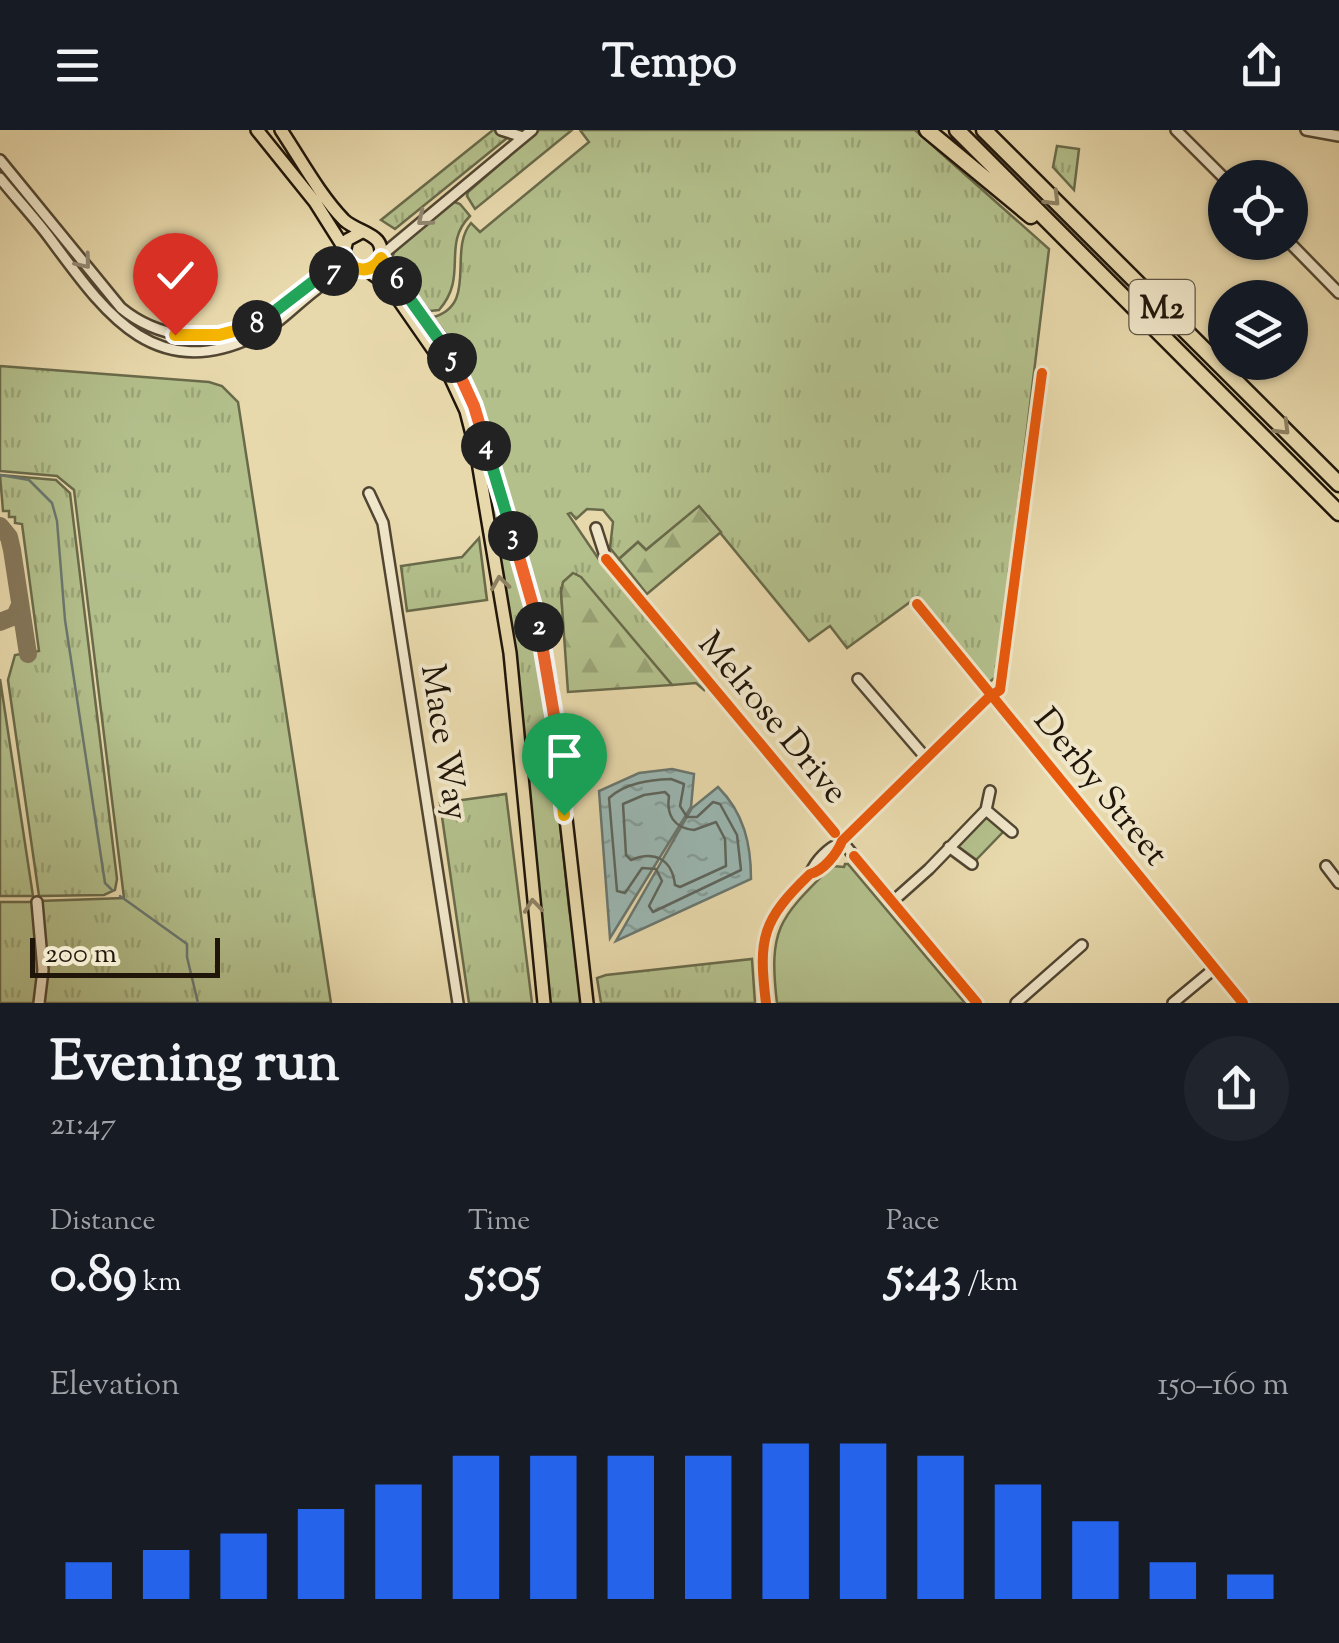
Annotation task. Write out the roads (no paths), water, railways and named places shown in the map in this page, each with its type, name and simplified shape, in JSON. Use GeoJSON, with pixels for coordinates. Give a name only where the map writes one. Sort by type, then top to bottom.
{"type":"FeatureCollection","features":[{"type":"Feature","properties":{"kind":"highway"},"geometry":{"type":"LineString","coordinates":[[927,130],[1086,260]]}},
{"type":"Feature","properties":{"kind":"highway","name":"M2"},"geometry":{"type":"LineString","coordinates":[[957,130],[1339,513]]}},
{"type":"Feature","properties":{"kind":"highway","name":"M2"},"geometry":{"type":"LineString","coordinates":[[984,130],[1339,484]]}},
{"type":"Feature","properties":{"kind":"main road"},"geometry":{"type":"LineString","coordinates":[[256,130],[315,202],[344,252],[362,270],[390,288],[446,368],[466,411],[506,625],[544,1003]]}},
{"type":"Feature","properties":{"kind":"main road"},"geometry":{"type":"LineString","coordinates":[[281,130],[347,223],[376,238],[381,256],[441,339],[464,380],[529,591],[550,687],[587,1003]]}},
{"type":"Feature","properties":{"kind":"main road"},"geometry":{"type":"LineString","coordinates":[[344,252],[350,237],[362,232]]}},
{"type":"Feature","properties":{"kind":"main road"},"geometry":{"type":"LineString","coordinates":[[362,270],[381,256]]}},
{"type":"Feature","properties":{"kind":"street"},"geometry":{"type":"LineString","coordinates":[[501,130],[528,134]]}},
{"type":"Feature","properties":{"kind":"street"},"geometry":{"type":"LineString","coordinates":[[1176,130],[1208,162]]}},
{"type":"Feature","properties":{"kind":"street"},"geometry":{"type":"LineString","coordinates":[[1306,130],[1339,136]]}},
{"type":"Feature","properties":{"kind":"street"},"geometry":{"type":"LineString","coordinates":[[381,256],[528,134]]}},
{"type":"Feature","properties":{"kind":"street"},"geometry":{"type":"LineString","coordinates":[[0,160],[120,308],[144,324],[168,333],[209,336],[254,327],[314,281],[335,270],[344,252]]}},
{"type":"Feature","properties":{"kind":"street"},"geometry":{"type":"LineString","coordinates":[[0,178],[107,313],[133,333],[160,346],[206,350],[245,340],[262,332],[325,283],[362,270]]}},
{"type":"Feature","properties":{"kind":"street"},"geometry":{"type":"LineString","coordinates":[[1306,260],[1339,293]]}},
{"type":"Feature","properties":{"kind":"street"},"geometry":{"type":"LineString","coordinates":[[766,1003],[761,963],[768,926],[785,898],[824,865],[926,758],[1000,690],[1042,374]]}},
{"type":"Feature","properties":{"kind":"street","name":"Mace Way"},"geometry":{"type":"LineString","coordinates":[[369,493],[384,522],[458,1003]]}},
{"type":"Feature","properties":{"kind":"street","name":"Melrose Drive"},"geometry":{"type":"LineString","coordinates":[[596,528],[606,559],[977,1003]]}},
{"type":"Feature","properties":{"kind":"street","name":"Derby Street"},"geometry":{"type":"LineString","coordinates":[[917,604],[1243,1003]]}},
{"type":"Feature","properties":{"kind":"street"},"geometry":{"type":"LineString","coordinates":[[858,679],[926,758]]}},
{"type":"Feature","properties":{"kind":"street"},"geometry":{"type":"LineString","coordinates":[[892,902],[986,810],[990,791]]}},
{"type":"Feature","properties":{"kind":"street"},"geometry":{"type":"LineString","coordinates":[[986,810],[1012,832]]}},
{"type":"Feature","properties":{"kind":"street"},"geometry":{"type":"LineString","coordinates":[[949,847],[972,864]]}},
{"type":"Feature","properties":{"kind":"street"},"geometry":{"type":"LineString","coordinates":[[1326,866],[1339,883]]}},
{"type":"Feature","properties":{"kind":"street"},"geometry":{"type":"LineString","coordinates":[[37,902],[43,970],[39,1003]]}},
{"type":"Feature","properties":{"kind":"street"},"geometry":{"type":"LineString","coordinates":[[1016,1003],[1082,946]]}},
{"type":"Feature","properties":{"kind":"street"},"geometry":{"type":"LineString","coordinates":[[1173,1003],[1214,968]]}},
{"type":"Feature","properties":{"kind":"water"},"geometry":{"type":"Polygon","coordinates":[[[672,769],[694,774],[691,807],[610,938],[599,791],[639,773],[672,769]]]}},
{"type":"Feature","properties":{"kind":"water"},"geometry":{"type":"Polygon","coordinates":[[[718,787],[734,807],[744,830],[751,879],[616,941],[692,808],[718,787]]]}},
{"type":"Feature","properties":{"kind":"waterway"},"geometry":{"type":"LineString","coordinates":[[0,475],[29,480],[52,503],[57,521],[65,620],[105,883],[112,890]]}},
{"type":"Feature","properties":{"kind":"waterway"},"geometry":{"type":"LineString","coordinates":[[120,896],[187,944],[198,1003]]}}]}
